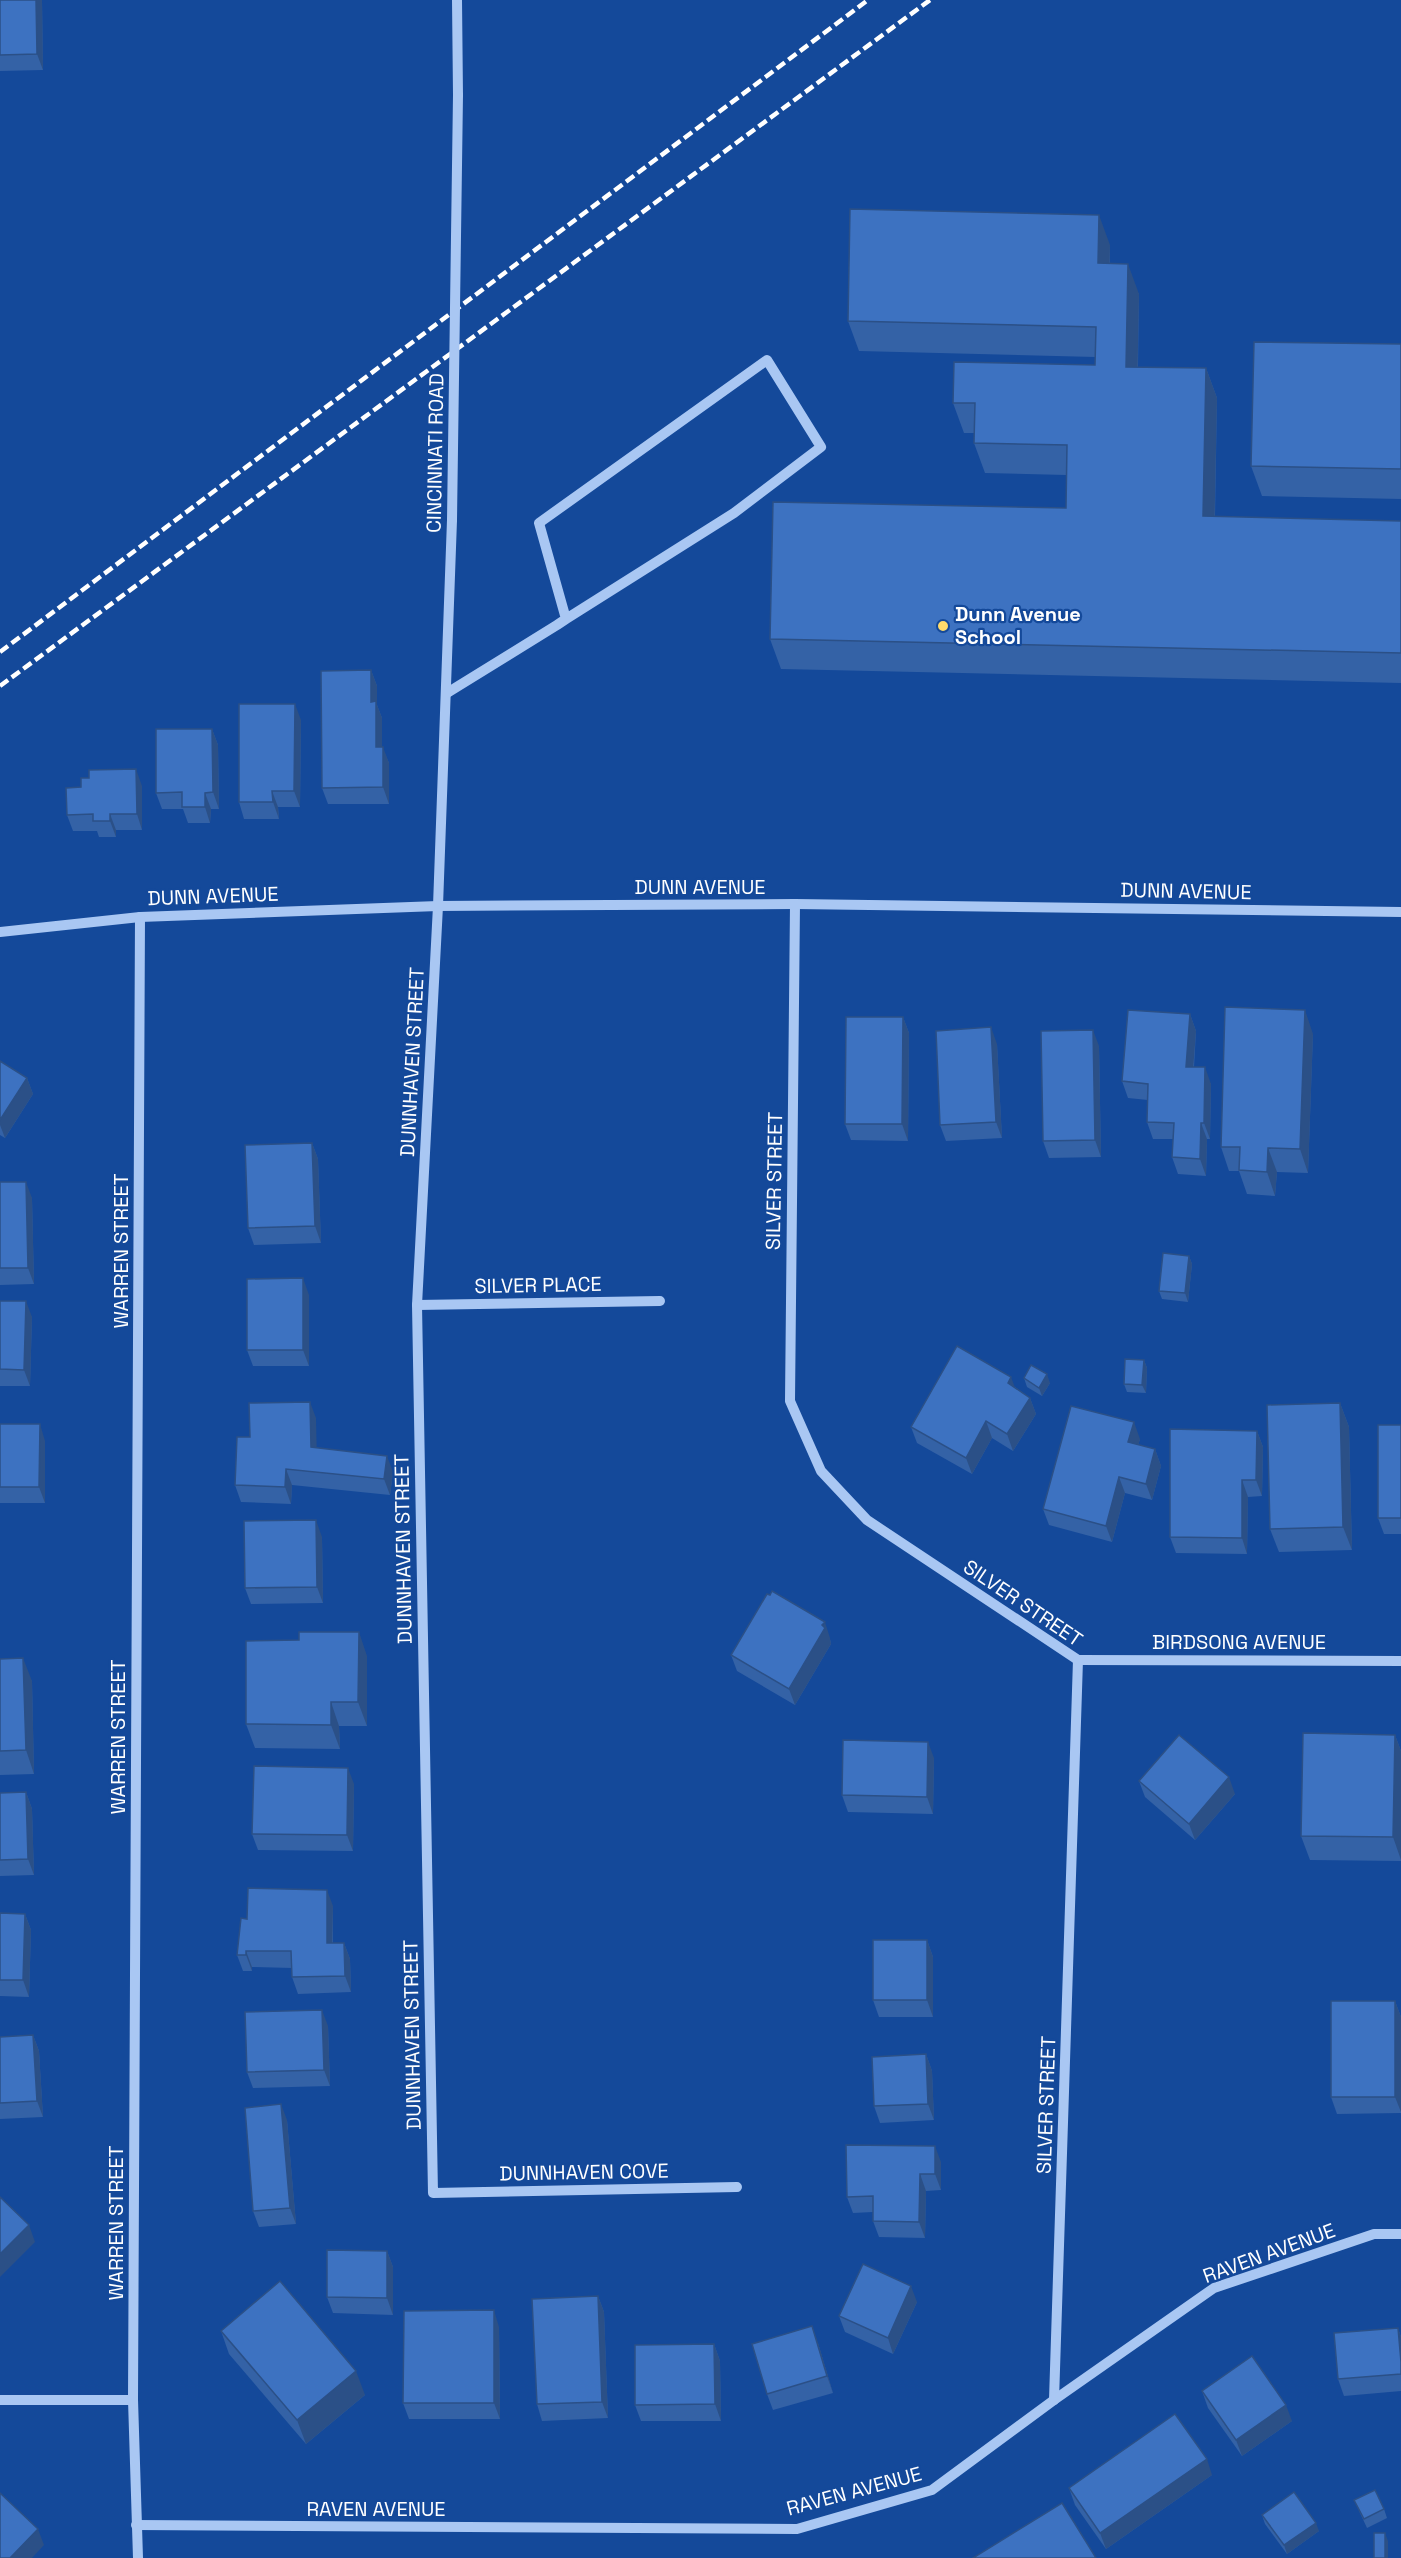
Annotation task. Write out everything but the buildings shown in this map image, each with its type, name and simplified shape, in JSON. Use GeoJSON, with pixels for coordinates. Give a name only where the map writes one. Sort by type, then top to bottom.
{"type":"FeatureCollection","features":[{"type":"Feature","properties":{"kind":"street","name":"CINCINNATI ROAD"},"geometry":{"type":"LineString","coordinates":[[438,906],[452,520],[458,95],[457,0]]}},
{"type":"Feature","properties":{"kind":"street"},"geometry":{"type":"LineString","coordinates":[[447,693],[566,619],[734,513],[821,447],[767,360],[539,523],[566,619]]}},
{"type":"Feature","properties":{"kind":"street","name":"DUNN AVENUE"},"geometry":{"type":"LineString","coordinates":[[0,932],[140,917],[438,906],[795,904],[1401,912]]}},
{"type":"Feature","properties":{"kind":"street","name":"SILVER STREET"},"geometry":{"type":"LineString","coordinates":[[795,904],[790,1401],[822,1471],[867,1520],[1078,1660],[1054,2400]]}},
{"type":"Feature","properties":{"kind":"street","name":"DUNNHAVEN STREET"},"geometry":{"type":"LineString","coordinates":[[433,2193],[417,1305],[438,906]]}},
{"type":"Feature","properties":{"kind":"street","name":"WARREN STREET"},"geometry":{"type":"LineString","coordinates":[[138,2558],[133,2400],[140,917]]}},
{"type":"Feature","properties":{"kind":"street","name":"SILVER PLACE"},"geometry":{"type":"LineString","coordinates":[[417,1305],[660,1300]]}},
{"type":"Feature","properties":{"kind":"street","name":"BIRDSONG AVENUE"},"geometry":{"type":"LineString","coordinates":[[1078,1660],[1401,1661]]}},
{"type":"Feature","properties":{"kind":"street","name":"DUNNHAVEN COVE"},"geometry":{"type":"LineString","coordinates":[[433,2193],[737,2187]]}},
{"type":"Feature","properties":{"kind":"street","name":"RAVEN AVENUE"},"geometry":{"type":"LineString","coordinates":[[136,2526],[797,2529],[932,2490],[1054,2400],[1214,2288],[1374,2234],[1401,2234]]}},
{"type":"Feature","properties":{"kind":"street"},"geometry":{"type":"LineString","coordinates":[[0,2400],[133,2400]]}},
{"type":"Feature","properties":{"kind":"railway"},"geometry":{"type":"LineString","coordinates":[[0,652],[868,0]]}},
{"type":"Feature","properties":{"kind":"railway"},"geometry":{"type":"LineString","coordinates":[[0,686],[930,0]]}},
{"type":"Feature","properties":{"kind":"place","name":"Dunn Avenue School"},"geometry":{"type":"Point","coordinates":[943,626]}}]}
